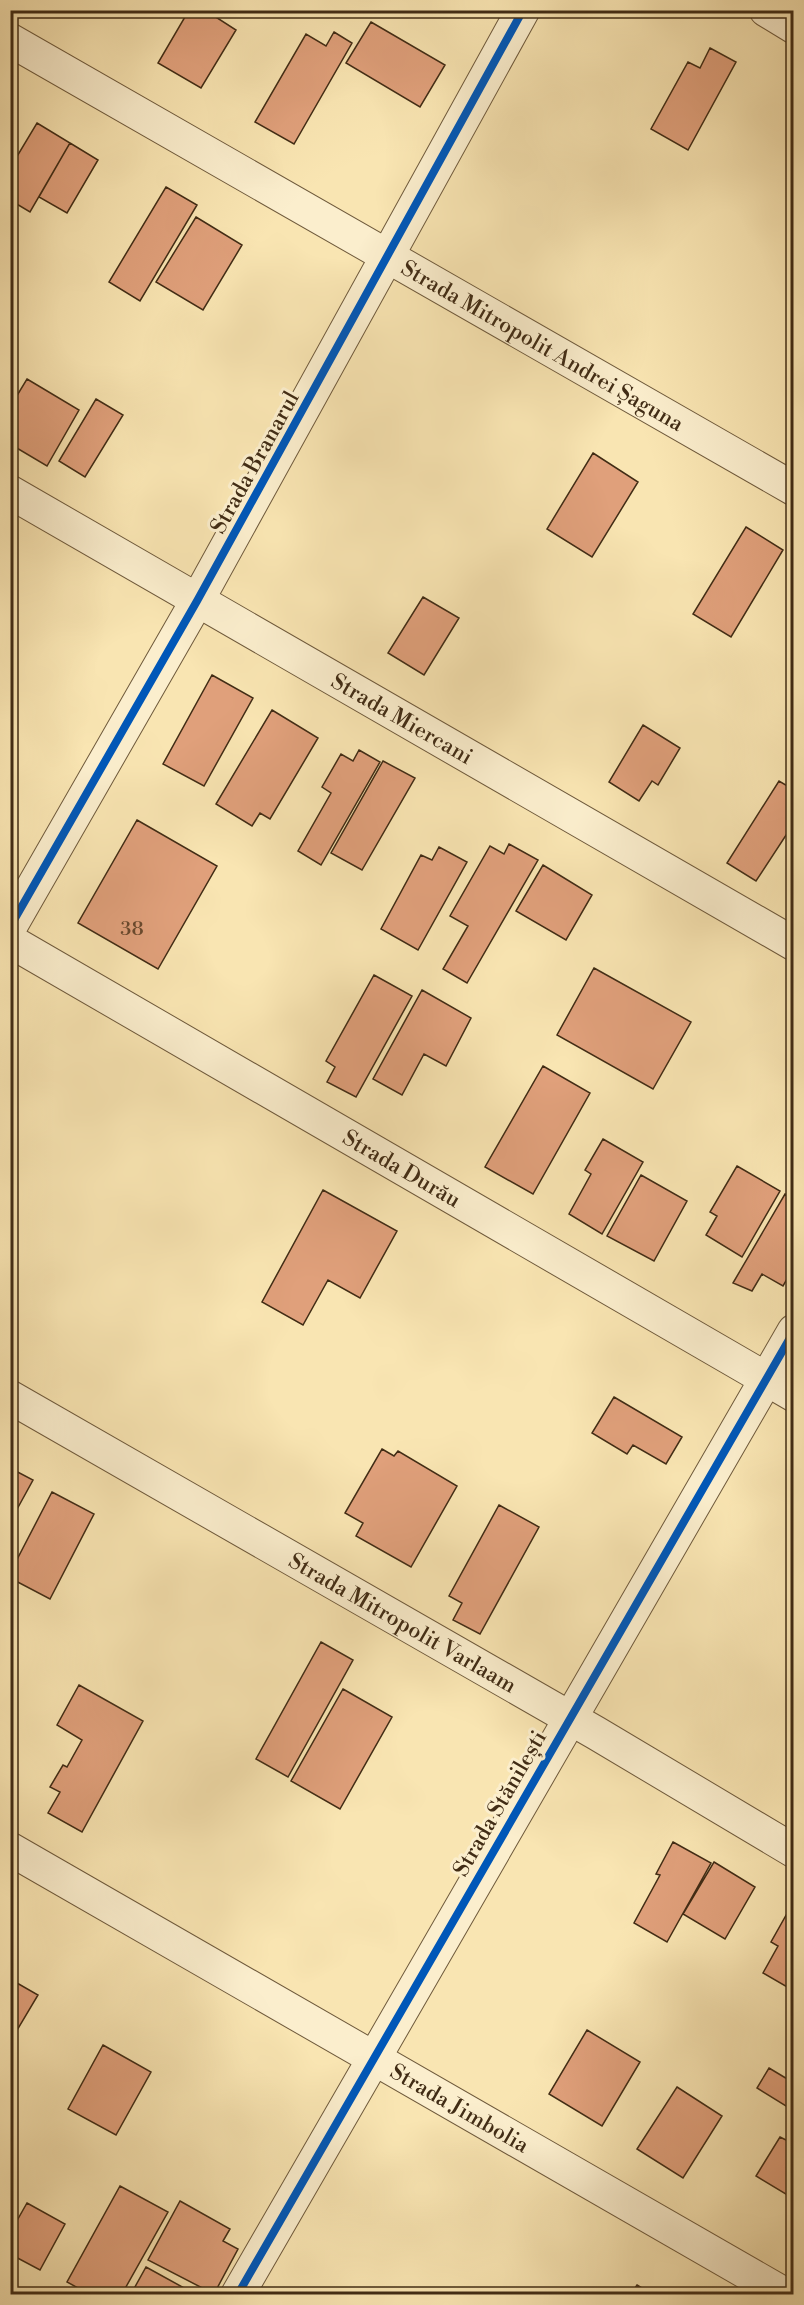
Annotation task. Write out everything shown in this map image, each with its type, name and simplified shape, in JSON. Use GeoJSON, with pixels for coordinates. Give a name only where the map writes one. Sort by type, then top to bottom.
{"type":"FeatureCollection","features":[{"type":"Feature","properties":{"kind":"street","name":"Strada Branarul"},"geometry":{"type":"LineString","coordinates":[[10,927],[197,601],[523,10]]}},
{"type":"Feature","properties":{"kind":"street"},"geometry":{"type":"LineString","coordinates":[[766,10],[794,27]]}},
{"type":"Feature","properties":{"kind":"street","name":"Strada Mitropolit Andrei Șaguna"},"geometry":{"type":"LineString","coordinates":[[10,40],[794,489]]}},
{"type":"Feature","properties":{"kind":"street","name":"Strada Miercani"},"geometry":{"type":"LineString","coordinates":[[10,492],[794,944]]}},
{"type":"Feature","properties":{"kind":"street","name":"Strada Durău"},"geometry":{"type":"LineString","coordinates":[[10,941],[794,1395]]}},
{"type":"Feature","properties":{"kind":"street","name":"Strada Stănilești"},"geometry":{"type":"LineString","coordinates":[[238,2295],[794,1331]]}},
{"type":"Feature","properties":{"kind":"street","name":"Strada Mitropolit Varlaam"},"geometry":{"type":"LineString","coordinates":[[10,1397],[569,1718],[794,1851]]}},
{"type":"Feature","properties":{"kind":"street","name":"Strada Jimbolia"},"geometry":{"type":"LineString","coordinates":[[10,1849],[784,2295]]}},
{"type":"Feature","properties":{"kind":"building"},"geometry":{"type":"Polygon","coordinates":[[[189,10],[205,10],[236,30],[201,88],[158,63],[189,10]]]}},
{"type":"Feature","properties":{"kind":"building"},"geometry":{"type":"Polygon","coordinates":[[[371,22],[445,65],[420,107],[346,63],[371,22]]]}},
{"type":"Feature","properties":{"kind":"building"},"geometry":{"type":"Polygon","coordinates":[[[334,32],[352,43],[294,144],[255,122],[306,34],[326,46],[334,32]]]}},
{"type":"Feature","properties":{"kind":"building"},"geometry":{"type":"Polygon","coordinates":[[[710,48],[736,62],[688,150],[651,129],[688,62],[700,68],[710,48]]]}},
{"type":"Feature","properties":{"kind":"building"},"geometry":{"type":"Polygon","coordinates":[[[37,123],[70,143],[30,212],[10,200],[10,168],[37,123]]]}},
{"type":"Feature","properties":{"kind":"building"},"geometry":{"type":"Polygon","coordinates":[[[70,143],[98,160],[67,213],[39,197],[70,143]]]}},
{"type":"Feature","properties":{"kind":"building"},"geometry":{"type":"Polygon","coordinates":[[[166,187],[197,205],[140,301],[109,282],[166,187]]]}},
{"type":"Feature","properties":{"kind":"building"},"geometry":{"type":"Polygon","coordinates":[[[196,217],[242,245],[203,310],[156,282],[196,217]]]}},
{"type":"Feature","properties":{"kind":"building"},"geometry":{"type":"Polygon","coordinates":[[[27,379],[79,410],[47,466],[10,444],[10,407],[27,379]]]}},
{"type":"Feature","properties":{"kind":"building"},"geometry":{"type":"Polygon","coordinates":[[[96,399],[123,415],[85,477],[59,461],[96,399]]]}},
{"type":"Feature","properties":{"kind":"building"},"geometry":{"type":"Polygon","coordinates":[[[593,453],[638,482],[592,557],[547,529],[593,453]]]}},
{"type":"Feature","properties":{"kind":"building"},"geometry":{"type":"Polygon","coordinates":[[[746,527],[783,550],[731,637],[693,614],[746,527]]]}},
{"type":"Feature","properties":{"kind":"building"},"geometry":{"type":"Polygon","coordinates":[[[423,597],[459,618],[424,675],[388,653],[423,597]]]}},
{"type":"Feature","properties":{"kind":"building"},"geometry":{"type":"Polygon","coordinates":[[[212,675],[253,698],[204,786],[163,764],[212,675]]]}},
{"type":"Feature","properties":{"kind":"building"},"geometry":{"type":"Polygon","coordinates":[[[272,710],[318,738],[270,819],[260,813],[252,826],[216,804],[272,710]]]}},
{"type":"Feature","properties":{"kind":"building"},"geometry":{"type":"Polygon","coordinates":[[[643,725],[680,748],[658,785],[652,781],[639,801],[609,782],[643,725]]]}},
{"type":"Feature","properties":{"kind":"building"},"geometry":{"type":"Polygon","coordinates":[[[359,750],[380,762],[321,865],[298,851],[331,793],[322,787],[341,754],[353,761],[359,750]]]}},
{"type":"Feature","properties":{"kind":"building"},"geometry":{"type":"Polygon","coordinates":[[[383,761],[415,778],[362,870],[331,853],[383,761]]]}},
{"type":"Feature","properties":{"kind":"building"},"geometry":{"type":"Polygon","coordinates":[[[794,779],[794,823],[756,881],[727,863],[779,781],[789,787],[794,779]]]}},
{"type":"Feature","properties":{"kind":"building"},"geometry":{"type":"Polygon","coordinates":[[[137,820],[217,866],[158,969],[78,923],[137,820]]]}},
{"type":"Feature","properties":{"kind":"building"},"geometry":{"type":"Polygon","coordinates":[[[509,844],[538,860],[467,983],[443,969],[468,926],[450,916],[490,846],[504,854],[509,844]]]}},
{"type":"Feature","properties":{"kind":"building"},"geometry":{"type":"Polygon","coordinates":[[[439,847],[467,862],[418,950],[381,929],[421,855],[432,860],[439,847]]]}},
{"type":"Feature","properties":{"kind":"building"},"geometry":{"type":"Polygon","coordinates":[[[543,865],[592,895],[566,940],[516,911],[543,865]]]}},
{"type":"Feature","properties":{"kind":"building"},"geometry":{"type":"Polygon","coordinates":[[[594,968],[691,1022],[653,1089],[557,1035],[594,968]]]}},
{"type":"Feature","properties":{"kind":"building"},"geometry":{"type":"Polygon","coordinates":[[[374,975],[412,996],[356,1097],[327,1082],[335,1067],[326,1061],[374,975]]]}},
{"type":"Feature","properties":{"kind":"building"},"geometry":{"type":"Polygon","coordinates":[[[422,990],[471,1018],[446,1066],[424,1054],[402,1095],[373,1079],[422,990]]]}},
{"type":"Feature","properties":{"kind":"building"},"geometry":{"type":"Polygon","coordinates":[[[543,1066],[590,1093],[533,1194],[485,1167],[543,1066]]]}},
{"type":"Feature","properties":{"kind":"building"},"geometry":{"type":"Polygon","coordinates":[[[603,1139],[643,1162],[602,1234],[569,1214],[591,1174],[585,1170],[603,1139]]]}},
{"type":"Feature","properties":{"kind":"building"},"geometry":{"type":"Polygon","coordinates":[[[737,1166],[780,1191],[742,1257],[706,1235],[717,1216],[710,1212],[737,1166]]]}},
{"type":"Feature","properties":{"kind":"building"},"geometry":{"type":"Polygon","coordinates":[[[641,1175],[687,1201],[654,1261],[607,1236],[641,1175]]]}},
{"type":"Feature","properties":{"kind":"building"},"geometry":{"type":"Polygon","coordinates":[[[323,1190],[397,1231],[360,1298],[328,1280],[303,1325],[262,1302],[323,1190]]]}},
{"type":"Feature","properties":{"kind":"building"},"geometry":{"type":"Polygon","coordinates":[[[785,1194],[794,1199],[794,1267],[783,1286],[762,1274],[752,1291],[733,1283],[785,1194]]]}},
{"type":"Feature","properties":{"kind":"building"},"geometry":{"type":"Polygon","coordinates":[[[614,1397],[682,1437],[666,1464],[633,1445],[627,1454],[592,1433],[614,1397]]]}},
{"type":"Feature","properties":{"kind":"building"},"geometry":{"type":"Polygon","coordinates":[[[382,1449],[394,1456],[398,1451],[457,1486],[411,1567],[356,1536],[363,1523],[345,1513],[382,1449]]]}},
{"type":"Feature","properties":{"kind":"building"},"geometry":{"type":"Polygon","coordinates":[[[10,1468],[33,1480],[10,1522],[10,1468]]]}},
{"type":"Feature","properties":{"kind":"building"},"geometry":{"type":"Polygon","coordinates":[[[52,1492],[94,1514],[50,1599],[10,1578],[10,1573],[52,1492]]]}},
{"type":"Feature","properties":{"kind":"building"},"geometry":{"type":"Polygon","coordinates":[[[499,1505],[539,1527],[480,1634],[453,1620],[462,1603],[449,1596],[499,1505]]]}},
{"type":"Feature","properties":{"kind":"building"},"geometry":{"type":"Polygon","coordinates":[[[321,1642],[353,1660],[288,1777],[256,1759],[321,1642]]]}},
{"type":"Feature","properties":{"kind":"building"},"geometry":{"type":"Polygon","coordinates":[[[79,1685],[143,1721],[82,1832],[48,1813],[60,1792],[50,1787],[63,1765],[67,1767],[82,1740],[57,1725],[79,1685]]]}},
{"type":"Feature","properties":{"kind":"building"},"geometry":{"type":"Polygon","coordinates":[[[343,1689],[392,1717],[340,1809],[291,1781],[343,1689]]]}},
{"type":"Feature","properties":{"kind":"building"},"geometry":{"type":"Polygon","coordinates":[[[673,1842],[711,1863],[667,1942],[634,1923],[660,1875],[656,1874],[673,1842]]]}},
{"type":"Feature","properties":{"kind":"building"},"geometry":{"type":"Polygon","coordinates":[[[714,1862],[755,1887],[725,1939],[683,1914],[714,1862]]]}},
{"type":"Feature","properties":{"kind":"building"},"geometry":{"type":"Polygon","coordinates":[[[789,1910],[794,1913],[794,1991],[763,1973],[778,1946],[771,1942],[789,1910]]]}},
{"type":"Feature","properties":{"kind":"building"},"geometry":{"type":"Polygon","coordinates":[[[10,1979],[38,1995],[10,2042],[10,1979]]]}},
{"type":"Feature","properties":{"kind":"building"},"geometry":{"type":"Polygon","coordinates":[[[587,2030],[640,2062],[602,2126],[549,2094],[587,2030]]]}},
{"type":"Feature","properties":{"kind":"building"},"geometry":{"type":"Polygon","coordinates":[[[103,2045],[151,2072],[116,2135],[68,2109],[103,2045]]]}},
{"type":"Feature","properties":{"kind":"building"},"geometry":{"type":"Polygon","coordinates":[[[769,2068],[794,2083],[794,2111],[757,2088],[769,2068]]]}},
{"type":"Feature","properties":{"kind":"building"},"geometry":{"type":"Polygon","coordinates":[[[677,2087],[722,2116],[683,2178],[637,2149],[677,2087]]]}},
{"type":"Feature","properties":{"kind":"building"},"geometry":{"type":"Polygon","coordinates":[[[780,2137],[794,2144],[794,2199],[756,2176],[780,2137]]]}},
{"type":"Feature","properties":{"kind":"building"},"geometry":{"type":"Polygon","coordinates":[[[120,2186],[168,2212],[122,2294],[89,2294],[67,2282],[120,2186]]]}},
{"type":"Feature","properties":{"kind":"building"},"geometry":{"type":"Polygon","coordinates":[[[180,2201],[230,2229],[223,2241],[238,2249],[214,2294],[148,2260],[180,2201]]]}},
{"type":"Feature","properties":{"kind":"building"},"geometry":{"type":"Polygon","coordinates":[[[27,2203],[65,2224],[40,2270],[10,2254],[10,2233],[27,2203]]]}},
{"type":"Feature","properties":{"kind":"building"},"geometry":{"type":"Polygon","coordinates":[[[146,2267],[195,2294],[131,2294],[146,2267]]]}},
{"type":"Feature","properties":{"kind":"building"},"geometry":{"type":"Polygon","coordinates":[[[637,2285],[652,2294],[631,2294],[637,2285]]]}},
{"type":"Feature","properties":{"kind":"cycle path"},"geometry":{"type":"LineString","coordinates":[[10,927],[197,601],[523,10]]}},
{"type":"Feature","properties":{"kind":"cycle path"},"geometry":{"type":"LineString","coordinates":[[238,2294],[794,1331]]}}]}
